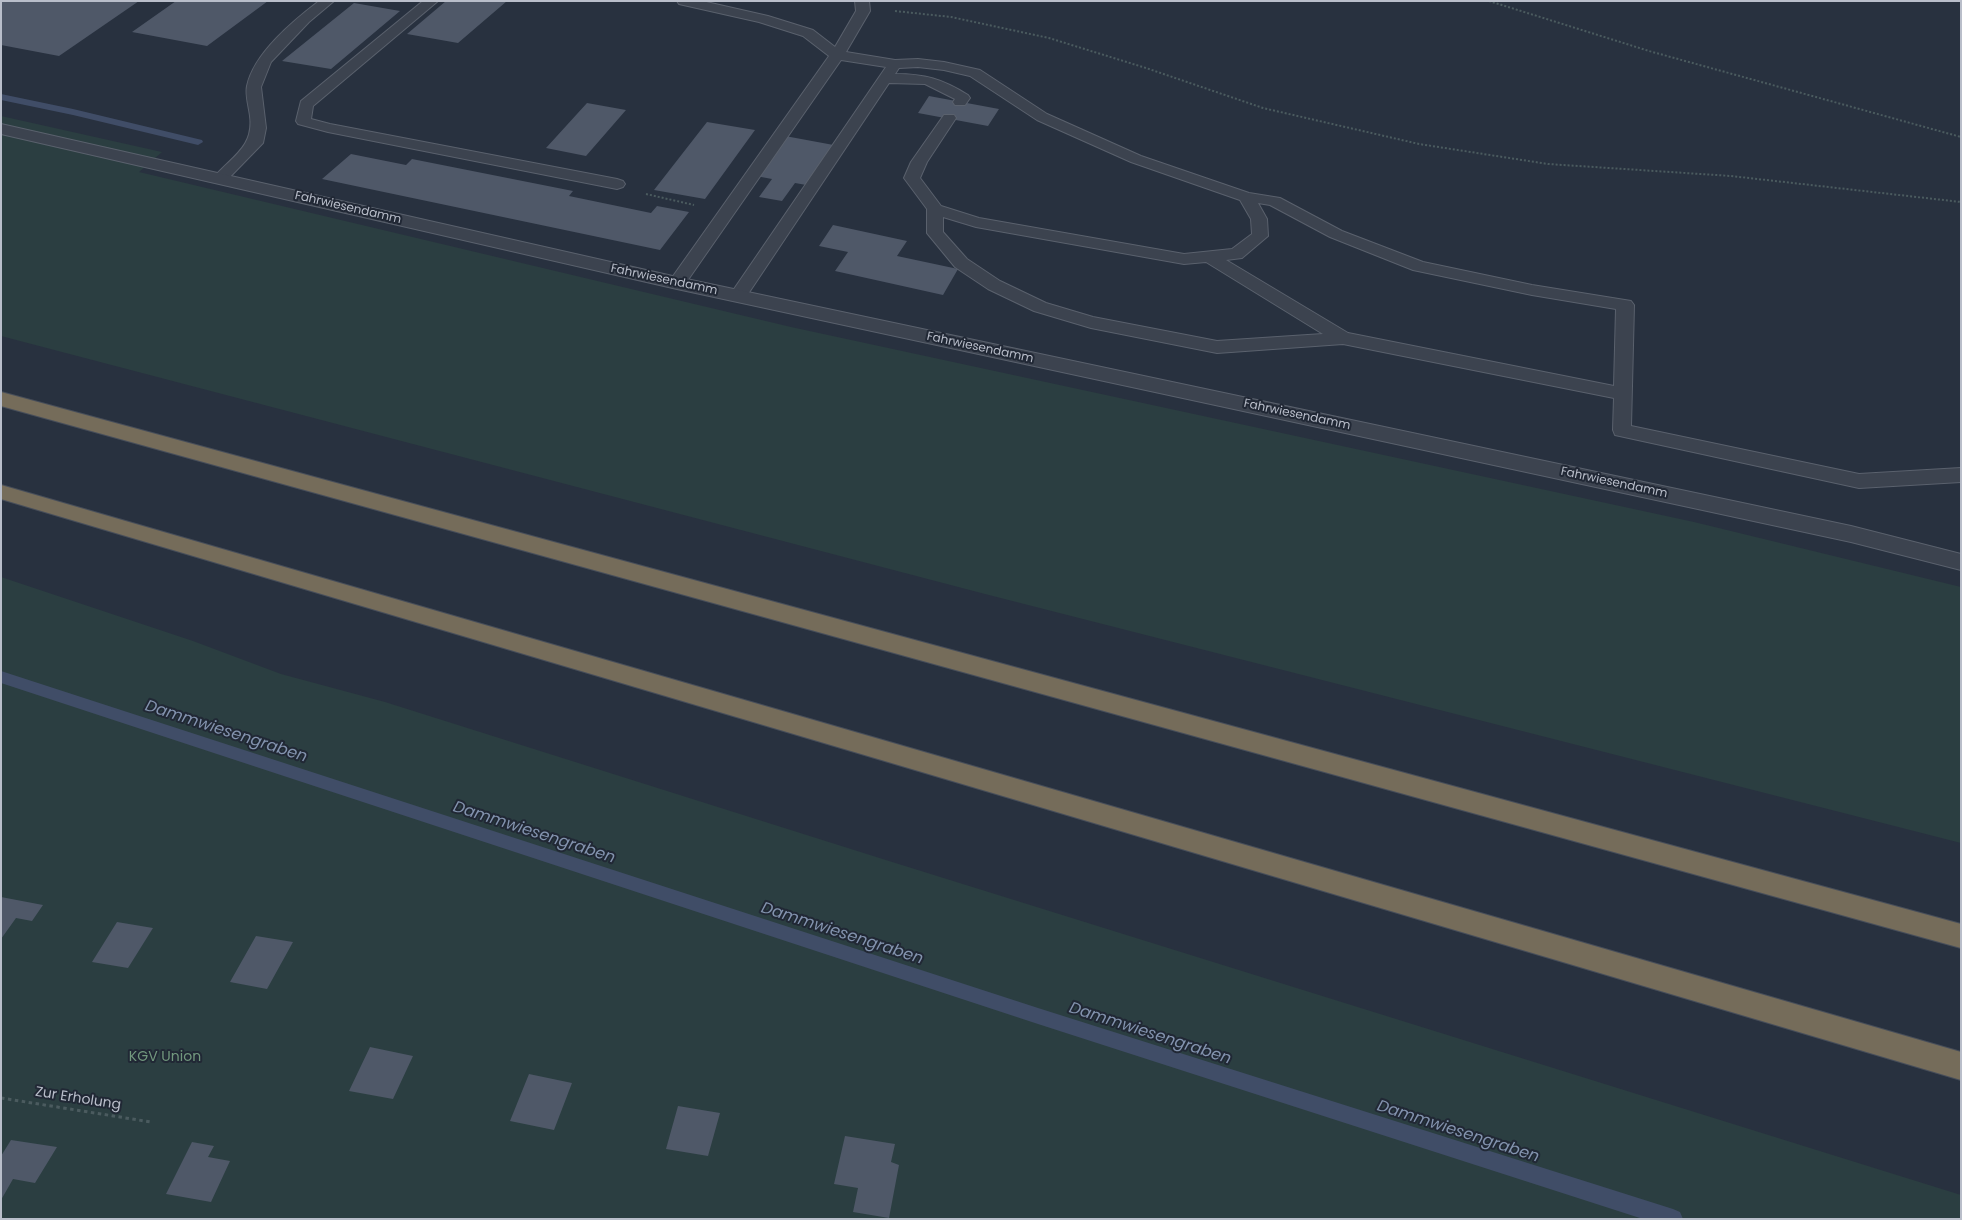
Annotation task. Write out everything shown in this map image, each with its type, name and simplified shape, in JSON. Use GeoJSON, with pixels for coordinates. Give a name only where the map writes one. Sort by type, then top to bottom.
{"type":"FeatureCollection","features":[{"type":"Feature","properties":{"kind":"highway"},"geometry":{"type":"LineString","coordinates":[[1,400],[1961,936]]}},
{"type":"Feature","properties":{"kind":"highway"},"geometry":{"type":"LineString","coordinates":[[1,492],[1961,1066]]}},
{"type":"Feature","properties":{"kind":"street","name":"Fahrwiesendamm"},"geometry":{"type":"LineString","coordinates":[[1,129],[677,283],[1843,532],[1961,562]]}},
{"type":"Feature","properties":{"kind":"lane"},"geometry":{"type":"LineString","coordinates":[[220,179],[255,143],[259,128],[254,87],[264,61],[304,19],[327,1]]}},
{"type":"Feature","properties":{"kind":"lane"},"geometry":{"type":"LineString","coordinates":[[431,1],[306,104],[303,121],[328,128],[617,184]]}},
{"type":"Feature","properties":{"kind":"lane"},"geometry":{"type":"LineString","coordinates":[[684,1],[763,19],[808,33],[837,55],[894,64],[931,65],[975,73],[1049,120],[1136,159],[1246,197],[1274,201],[1336,234],[1419,266],[1532,290],[1625,305],[1622,430],[1859,482],[1961,475]]}},
{"type":"Feature","properties":{"kind":"lane"},"geometry":{"type":"LineString","coordinates":[[677,283],[837,55],[862,6]]}},
{"type":"Feature","properties":{"kind":"lane"},"geometry":{"type":"LineString","coordinates":[[738,296],[894,64]]}},
{"type":"Feature","properties":{"kind":"lane"},"geometry":{"type":"LineString","coordinates":[[885,78],[897,80],[919,79],[940,83],[963,98],[960,102]]}},
{"type":"Feature","properties":{"kind":"lane"},"geometry":{"type":"LineString","coordinates":[[949,118],[920,162],[912,178],[935,209],[976,222],[1184,259],[1236,254],[1260,236],[1260,219],[1246,197]]}},
{"type":"Feature","properties":{"kind":"lane"},"geometry":{"type":"LineString","coordinates":[[935,209],[934,233],[961,263],[994,286],[1040,307],[1091,322],[1218,347],[1344,338],[1622,394]]}},
{"type":"Feature","properties":{"kind":"lane"},"geometry":{"type":"LineString","coordinates":[[1208,256],[1344,338]]}},
{"type":"Feature","properties":{"kind":"path"},"geometry":{"type":"LineString","coordinates":[[1489,1],[1649,51],[1961,137]]}},
{"type":"Feature","properties":{"kind":"path"},"geometry":{"type":"LineString","coordinates":[[862,6],[951,17],[1049,38],[1146,68],[1263,108],[1419,144],[1548,164],[1731,176],[1961,202]]}},
{"type":"Feature","properties":{"kind":"path","name":"Zur Erholung"},"geometry":{"type":"LineString","coordinates":[[1,1098],[151,1122]]}},
{"type":"Feature","properties":{"kind":"green space"},"geometry":{"type":"Polygon","coordinates":[[[1,116],[162,152],[139,172],[791,327],[1694,522],[1961,587],[1961,843],[985,594],[1,336],[1,116]]]}},
{"type":"Feature","properties":{"kind":"green space","name":"KGV Union"},"geometry":{"type":"Polygon","coordinates":[[[1,577],[193,641],[281,674],[385,702],[889,861],[1961,1195],[1961,1219],[1,1219],[1,577]]]}},
{"type":"Feature","properties":{"kind":"building"},"geometry":{"type":"Polygon","coordinates":[[[1,1],[139,1],[59,56],[1,45],[1,1]]]}},
{"type":"Feature","properties":{"kind":"building"},"geometry":{"type":"Polygon","coordinates":[[[176,1],[268,1],[207,46],[132,32],[176,1]]]}},
{"type":"Feature","properties":{"kind":"building"},"geometry":{"type":"Polygon","coordinates":[[[446,1],[507,1],[458,43],[407,34],[446,1]]]}},
{"type":"Feature","properties":{"kind":"building"},"geometry":{"type":"Polygon","coordinates":[[[354,3],[400,11],[331,69],[282,61],[354,3]]]}},
{"type":"Feature","properties":{"kind":"building"},"geometry":{"type":"Polygon","coordinates":[[[929,96],[999,109],[988,126],[918,113],[929,96]]]}},
{"type":"Feature","properties":{"kind":"building"},"geometry":{"type":"Polygon","coordinates":[[[587,103],[626,110],[586,156],[546,148],[587,103]]]}},
{"type":"Feature","properties":{"kind":"building"},"geometry":{"type":"Polygon","coordinates":[[[707,122],[755,130],[705,199],[654,190],[707,122]]]}},
{"type":"Feature","properties":{"kind":"building"},"geometry":{"type":"Polygon","coordinates":[[[785,136],[839,146],[812,186],[795,183],[782,201],[759,197],[772,179],[756,176],[785,136]]]}},
{"type":"Feature","properties":{"kind":"building"},"geometry":{"type":"Polygon","coordinates":[[[351,154],[406,165],[412,159],[573,191],[569,196],[651,213],[657,206],[689,212],[660,250],[322,179],[351,154]]]}},
{"type":"Feature","properties":{"kind":"building"},"geometry":{"type":"Polygon","coordinates":[[[833,225],[907,241],[897,256],[958,269],[943,295],[835,271],[848,252],[819,246],[833,225]]]}},
{"type":"Feature","properties":{"kind":"building"},"geometry":{"type":"Polygon","coordinates":[[[1,897],[43,905],[32,921],[16,918],[1,939],[1,897]]]}},
{"type":"Feature","properties":{"kind":"building"},"geometry":{"type":"Polygon","coordinates":[[[117,922],[153,928],[128,968],[92,962],[117,922]]]}},
{"type":"Feature","properties":{"kind":"building"},"geometry":{"type":"Polygon","coordinates":[[[256,936],[293,942],[267,989],[230,982],[256,936]]]}},
{"type":"Feature","properties":{"kind":"building"},"geometry":{"type":"Polygon","coordinates":[[[370,1047],[413,1056],[393,1099],[349,1091],[370,1047]]]}},
{"type":"Feature","properties":{"kind":"building"},"geometry":{"type":"Polygon","coordinates":[[[529,1074],[572,1083],[554,1130],[510,1121],[529,1074]]]}},
{"type":"Feature","properties":{"kind":"building"},"geometry":{"type":"Polygon","coordinates":[[[678,1106],[720,1113],[708,1156],[666,1149],[678,1106]]]}},
{"type":"Feature","properties":{"kind":"building"},"geometry":{"type":"Polygon","coordinates":[[[845,1136],[895,1144],[891,1162],[899,1165],[889,1218],[853,1212],[858,1188],[834,1184],[845,1136]]]}},
{"type":"Feature","properties":{"kind":"building"},"geometry":{"type":"Polygon","coordinates":[[[11,1140],[57,1147],[35,1183],[13,1179],[1,1200],[1,1156],[11,1140]]]}},
{"type":"Feature","properties":{"kind":"building"},"geometry":{"type":"Polygon","coordinates":[[[192,1142],[214,1146],[208,1157],[230,1161],[211,1202],[166,1194],[192,1142]]]}},
{"type":"Feature","properties":{"kind":"waterway"},"geometry":{"type":"LineString","coordinates":[[1,97],[73,112],[198,142]]}},
{"type":"Feature","properties":{"kind":"waterway","name":"Dammwiesengraben"},"geometry":{"type":"LineString","coordinates":[[1,677],[1038,1016],[1673,1219]]}}]}
